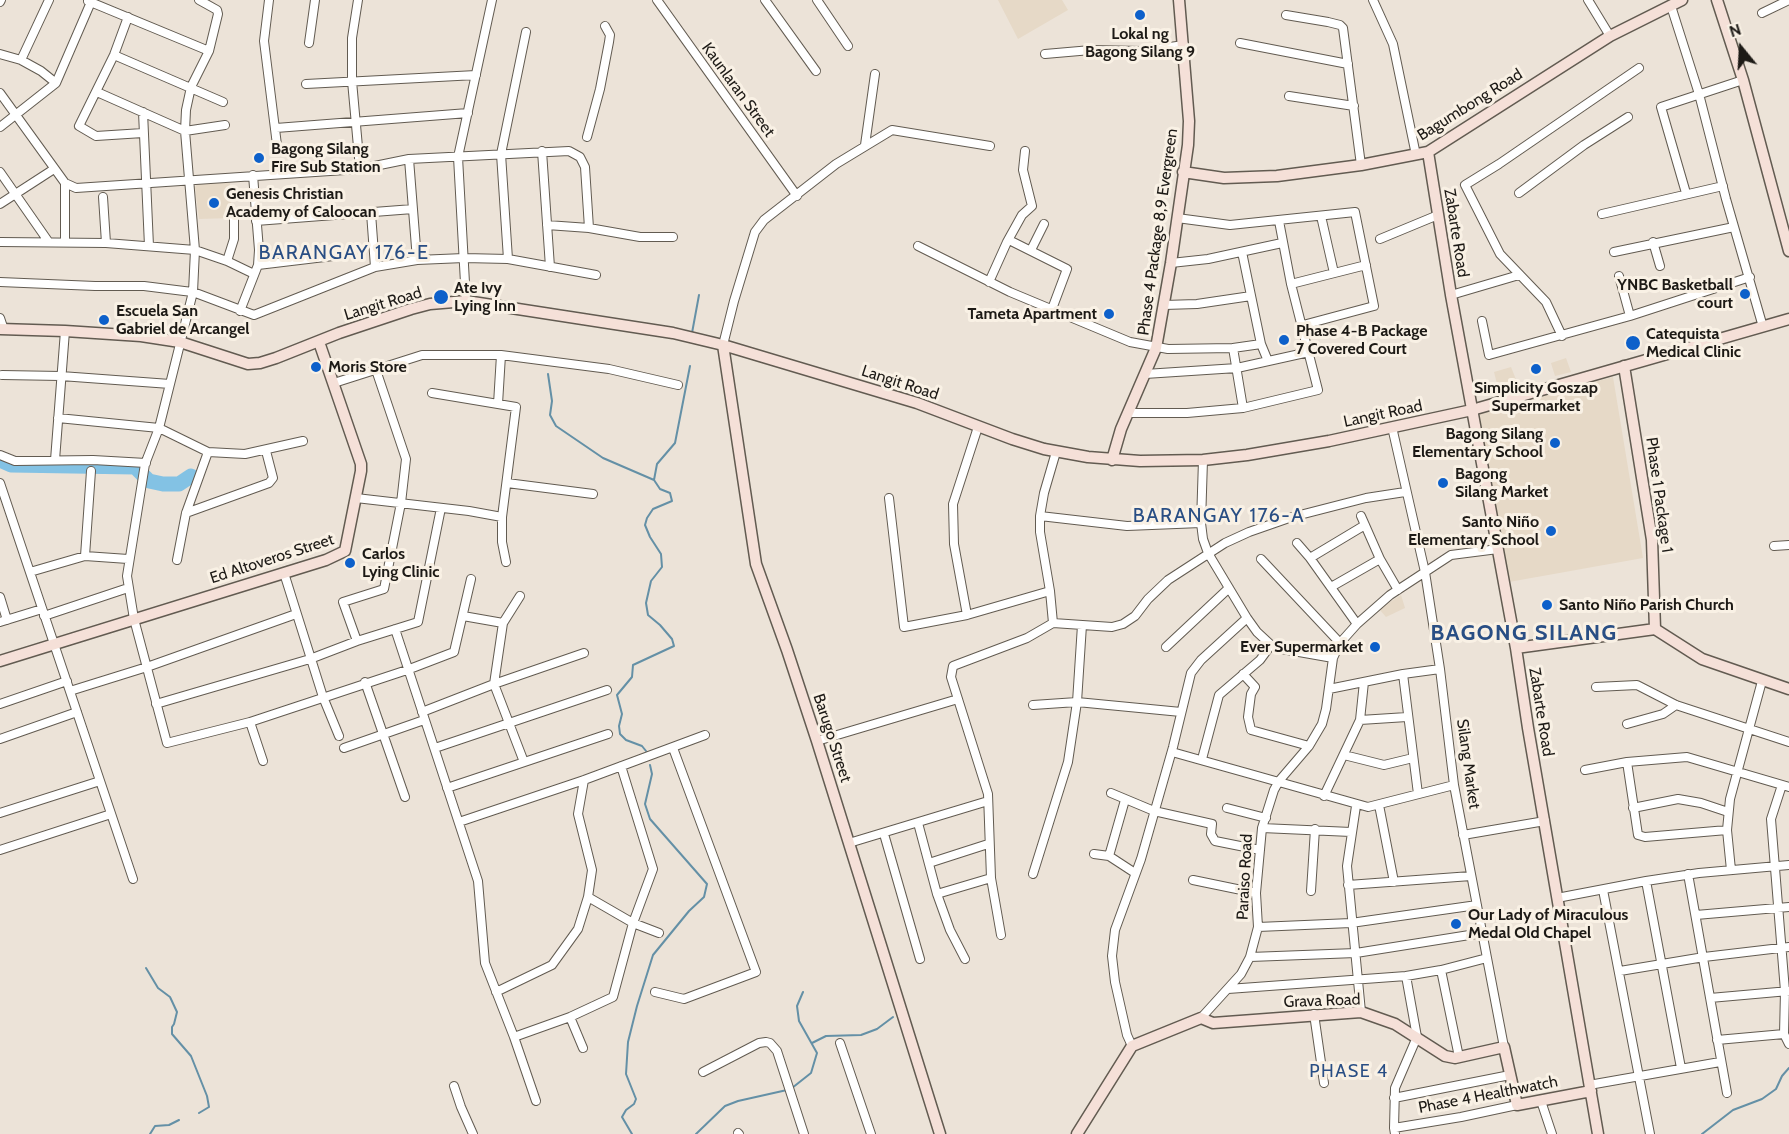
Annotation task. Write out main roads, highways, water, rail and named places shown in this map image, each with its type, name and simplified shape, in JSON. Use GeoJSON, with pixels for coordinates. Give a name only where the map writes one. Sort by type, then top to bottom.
{"type":"FeatureCollection","features":[{"type":"Feature","properties":{"kind":"main road","name":"Phase 4 Package 8,9 Evergreen"},"geometry":{"type":"LineString","coordinates":[[1112,460],[1128,413],[1156,348],[1171,263],[1188,145],[1189,122],[1179,0]]}},
{"type":"Feature","properties":{"kind":"main road","name":"Bagumbong Road"},"geometry":{"type":"LineString","coordinates":[[1183,172],[1224,178],[1277,176],[1361,165],[1428,152],[1610,36],[1682,0]]}},
{"type":"Feature","properties":{"kind":"main road"},"geometry":{"type":"LineString","coordinates":[[1717,0],[1743,80],[1789,251]]}},
{"type":"Feature","properties":{"kind":"main road","name":"Zabarte Road"},"geometry":{"type":"LineString","coordinates":[[1428,152],[1451,295],[1516,648],[1598,1134]]}},
{"type":"Feature","properties":{"kind":"main road","name":"Langit Road"},"geometry":{"type":"LineString","coordinates":[[2,330],[141,336],[180,342],[248,364],[276,358],[411,309],[430,304],[466,301],[673,333],[723,345],[907,400],[978,427],[1056,452],[1112,460],[1203,460],[1271,452],[1472,410],[1789,319]]}},
{"type":"Feature","properties":{"kind":"main road","name":"Ed Altoveros Street"},"geometry":{"type":"LineString","coordinates":[[0,661],[326,560],[345,551],[361,464],[319,342]]}},
{"type":"Feature","properties":{"kind":"main road","name":"Barugo Street"},"geometry":{"type":"LineString","coordinates":[[723,345],[756,564],[817,741],[940,1134]]}},
{"type":"Feature","properties":{"kind":"main road","name":"Phase 1 Package 1"},"geometry":{"type":"LineString","coordinates":[[1624,366],[1652,540],[1654,629]]}},
{"type":"Feature","properties":{"kind":"main road"},"geometry":{"type":"LineString","coordinates":[[1516,648],[1654,629],[1702,659],[1789,689]]}},
{"type":"Feature","properties":{"kind":"main road","name":"Grava Road"},"geometry":{"type":"LineString","coordinates":[[1201,1018],[1213,1023],[1361,1012],[1395,1024],[1445,1056],[1459,1057],[1504,1047]]}},
{"type":"Feature","properties":{"kind":"main road","name":"Paraiso Road"},"geometry":{"type":"LineString","coordinates":[[1077,1134],[1131,1046],[1201,1018]]}},
{"type":"Feature","properties":{"kind":"main road","name":"Silang Market"},"geometry":{"type":"LineString","coordinates":[[1504,1047],[1517,1105]]}},
{"type":"Feature","properties":{"kind":"main road","name":"Phase 4 Healthwatch"},"geometry":{"type":"LineString","coordinates":[[1517,1105],[1590,1088]]}},
{"type":"Feature","properties":{"kind":"waterway"},"geometry":{"type":"LineString","coordinates":[[692,333],[699,295]]}},
{"type":"Feature","properties":{"kind":"waterway"},"geometry":{"type":"LineString","coordinates":[[654,480],[657,464],[675,443],[690,366]]}},
{"type":"Feature","properties":{"kind":"waterway"},"geometry":{"type":"LineString","coordinates":[[548,374],[552,401],[550,415],[556,426],[603,458],[654,480],[660,489],[670,493],[672,501],[653,509],[645,525],[661,554],[662,567],[651,581],[646,603],[648,615],[672,639],[674,646],[633,665],[632,677],[617,695],[622,714],[620,734],[626,740],[642,746],[646,751]]}},
{"type":"Feature","properties":{"kind":"waterway"},"geometry":{"type":"LineString","coordinates":[[0,460],[11,465],[135,467],[149,481],[163,484],[179,484],[191,476]]}},
{"type":"Feature","properties":{"kind":"waterway"},"geometry":{"type":"LineString","coordinates":[[632,1134],[622,1117],[636,1099],[626,1074],[628,1042],[637,1006],[653,955],[689,911],[704,897],[707,884],[650,819],[645,804],[652,774],[650,765]]}},
{"type":"Feature","properties":{"kind":"waterway"},"geometry":{"type":"LineString","coordinates":[[146,968],[158,988],[170,997],[177,1012],[172,1034],[191,1056],[207,1096],[209,1107],[199,1113]]}},
{"type":"Feature","properties":{"kind":"waterway"},"geometry":{"type":"LineString","coordinates":[[792,1088],[811,1073],[817,1053],[799,1021],[797,1006],[803,992]]}},
{"type":"Feature","properties":{"kind":"waterway"},"geometry":{"type":"LineString","coordinates":[[812,1043],[826,1036],[861,1035],[877,1029],[893,1017]]}},
{"type":"Feature","properties":{"kind":"waterway"},"geometry":{"type":"LineString","coordinates":[[1702,1134],[1733,1110],[1762,1099],[1776,1089],[1789,1068]]}},
{"type":"Feature","properties":{"kind":"waterway"},"geometry":{"type":"LineString","coordinates":[[696,1134],[725,1106],[787,1090]]}},
{"type":"Feature","properties":{"kind":"waterway"},"geometry":{"type":"LineString","coordinates":[[150,1134],[155,1126],[169,1125],[179,1120]]}},
{"type":"Feature","properties":{"kind":"place","name":"Lokal ng Bagong Silang 9"},"geometry":{"type":"Point","coordinates":[1140,15]}},
{"type":"Feature","properties":{"kind":"place","name":"Bagong Silang Fire Sub Station"},"geometry":{"type":"Point","coordinates":[259,158]}},
{"type":"Feature","properties":{"kind":"place","name":"Genesis Christian Academy of Caloocan"},"geometry":{"type":"Point","coordinates":[214,203]}},
{"type":"Feature","properties":{"kind":"place","name":"YNBC Basketball court"},"geometry":{"type":"Point","coordinates":[1745,294]}},
{"type":"Feature","properties":{"kind":"place","name":"Ate Ivy Lying Inn"},"geometry":{"type":"Point","coordinates":[441,297]}},
{"type":"Feature","properties":{"kind":"place","name":"Tameta Apartment"},"geometry":{"type":"Point","coordinates":[1109,314]}},
{"type":"Feature","properties":{"kind":"place","name":"Escuela San Gabriel de Arcangel"},"geometry":{"type":"Point","coordinates":[104,320]}},
{"type":"Feature","properties":{"kind":"place","name":"Phase 4-B Package 7 Covered Court"},"geometry":{"type":"Point","coordinates":[1284,340]}},
{"type":"Feature","properties":{"kind":"place","name":"Catequista Medical Clinic"},"geometry":{"type":"Point","coordinates":[1633,343]}},
{"type":"Feature","properties":{"kind":"place","name":"Moris Store"},"geometry":{"type":"Point","coordinates":[316,367]}},
{"type":"Feature","properties":{"kind":"place","name":"Simplicity Goszap Supermarket"},"geometry":{"type":"Point","coordinates":[1536,369]}},
{"type":"Feature","properties":{"kind":"place","name":"Bagong Silang Elementary School"},"geometry":{"type":"Point","coordinates":[1555,443]}},
{"type":"Feature","properties":{"kind":"place","name":"Bagong Silang Market"},"geometry":{"type":"Point","coordinates":[1443,483]}},
{"type":"Feature","properties":{"kind":"place","name":"Santo Niño Elementary School"},"geometry":{"type":"Point","coordinates":[1551,531]}},
{"type":"Feature","properties":{"kind":"place","name":"Carlos Lying Clinic"},"geometry":{"type":"Point","coordinates":[350,563]}},
{"type":"Feature","properties":{"kind":"place","name":"Santo Niño Parish Church"},"geometry":{"type":"Point","coordinates":[1547,605]}},
{"type":"Feature","properties":{"kind":"place","name":"Ever Supermarket"},"geometry":{"type":"Point","coordinates":[1375,647]}},
{"type":"Feature","properties":{"kind":"place","name":"Our Lady of Miraculous Medal Old Chapel"},"geometry":{"type":"Point","coordinates":[1456,924]}},
{"type":"Feature","properties":{"kind":"district","name":"BARANGAY 176-E"},"geometry":{"type":"Point","coordinates":[344,253]}},
{"type":"Feature","properties":{"kind":"district","name":"BARANGAY 176-A"},"geometry":{"type":"Point","coordinates":[1219,516]}},
{"type":"Feature","properties":{"kind":"district","name":"BAGONG SILANG"},"geometry":{"type":"Point","coordinates":[1524,634]}},
{"type":"Feature","properties":{"kind":"district","name":"PHASE 4"},"geometry":{"type":"Point","coordinates":[1349,1072]}}]}
